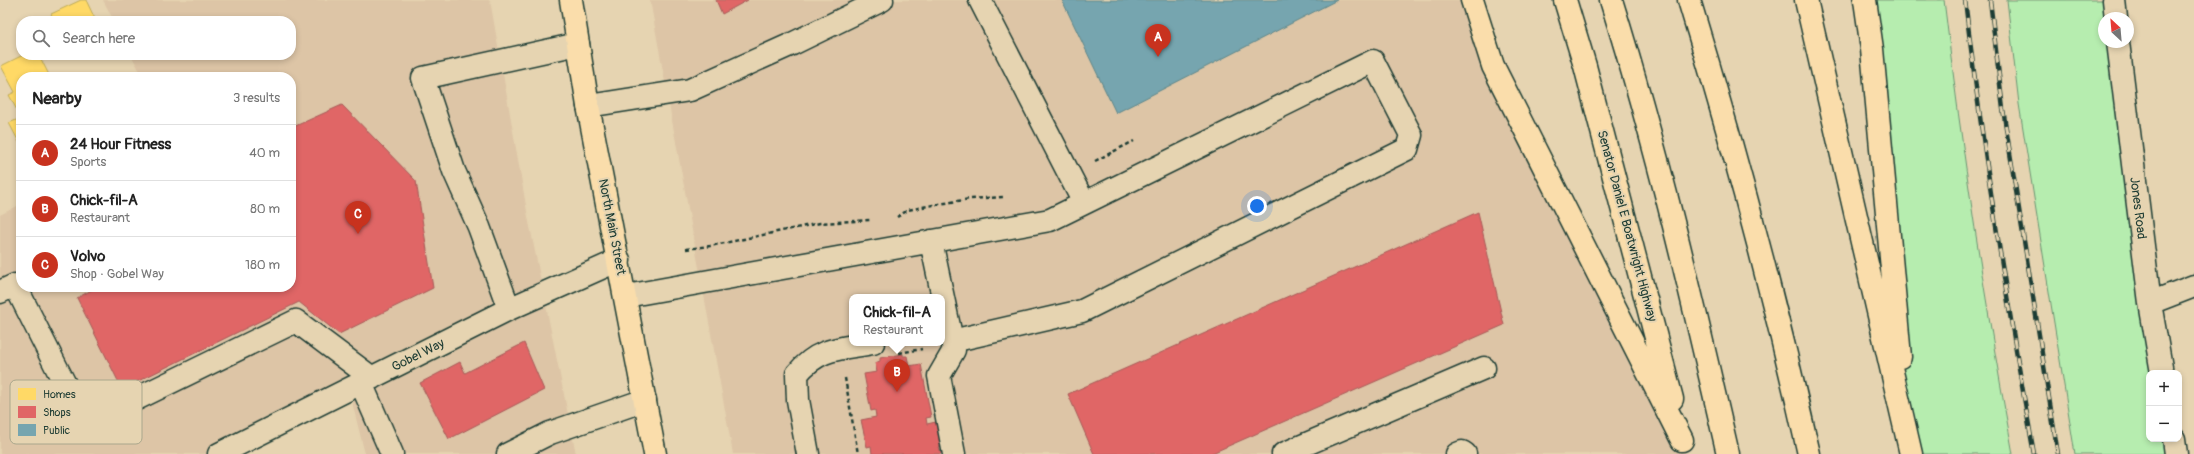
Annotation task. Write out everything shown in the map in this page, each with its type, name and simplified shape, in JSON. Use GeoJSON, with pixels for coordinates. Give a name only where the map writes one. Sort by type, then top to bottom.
{"type":"FeatureCollection","features":[{"type":"Feature","properties":{"kind":"main road","name":"North Main Street"},"geometry":{"type":"LineString","coordinates":[[571,0],[588,106],[626,296],[655,454]]}},
{"type":"Feature","properties":{"kind":"main road"},"geometry":{"type":"LineString","coordinates":[[1472,0],[1493,66],[1684,447]]}},
{"type":"Feature","properties":{"kind":"main road","name":"Senator Daniel E Boatwright Highway"},"geometry":{"type":"LineString","coordinates":[[1565,0],[1585,66],[1684,447]]}},
{"type":"Feature","properties":{"kind":"main road"},"geometry":{"type":"LineString","coordinates":[[1611,0],[1642,98],[1680,246],[1728,454]]}},
{"type":"Feature","properties":{"kind":"main road"},"geometry":{"type":"LineString","coordinates":[[1689,0],[1752,220],[1789,365],[1809,454]]}},
{"type":"Feature","properties":{"kind":"main road"},"geometry":{"type":"LineString","coordinates":[[1806,0],[1909,446]]}},
{"type":"Feature","properties":{"kind":"main road"},"geometry":{"type":"LineString","coordinates":[[1865,0],[1873,57],[1909,446]]}},
{"type":"Feature","properties":{"kind":"street"},"geometry":{"type":"LineString","coordinates":[[588,106],[690,90],[882,0]]}},
{"type":"Feature","properties":{"kind":"street"},"geometry":{"type":"LineString","coordinates":[[980,0],[1084,203]]}},
{"type":"Feature","properties":{"kind":"street"},"geometry":{"type":"LineString","coordinates":[[2114,0],[2115,12]]}},
{"type":"Feature","properties":{"kind":"street"},"geometry":{"type":"LineString","coordinates":[[510,309],[454,171],[423,78],[578,44]]}},
{"type":"Feature","properties":{"kind":"street","name":"Jones Road"},"geometry":{"type":"LineString","coordinates":[[2119,48],[2150,303],[2161,370]]}},
{"type":"Feature","properties":{"kind":"street"},"geometry":{"type":"LineString","coordinates":[[626,296],[1050,220],[1373,61],[1411,135],[1407,149],[1082,311],[948,330]]}},
{"type":"Feature","properties":{"kind":"street"},"geometry":{"type":"LineString","coordinates":[[931,241],[941,294]]}},
{"type":"Feature","properties":{"kind":"street","name":"Gobel Way"},"geometry":{"type":"LineString","coordinates":[[220,454],[510,309],[619,260]]}},
{"type":"Feature","properties":{"kind":"street"},"geometry":{"type":"LineString","coordinates":[[12,286],[62,380]]}},
{"type":"Feature","properties":{"kind":"street"},"geometry":{"type":"LineString","coordinates":[[2150,303],[2194,286]]}},
{"type":"Feature","properties":{"kind":"street"},"geometry":{"type":"LineString","coordinates":[[945,314],[954,350],[939,376],[954,454]]}},
{"type":"Feature","properties":{"kind":"street"},"geometry":{"type":"LineString","coordinates":[[142,396],[296,321],[366,381],[392,454]]}},
{"type":"Feature","properties":{"kind":"street"},"geometry":{"type":"LineString","coordinates":[[808,454],[798,400],[797,374],[807,362],[822,352],[856,346]]}},
{"type":"Feature","properties":{"kind":"street"},"geometry":{"type":"LineString","coordinates":[[1283,454],[1484,368]]}},
{"type":"Feature","properties":{"kind":"street"},"geometry":{"type":"LineString","coordinates":[[508,454],[550,433],[646,400]]}},
{"type":"Feature","properties":{"kind":"street"},"geometry":{"type":"LineString","coordinates":[[2174,442],[2176,454]]}},
{"type":"Feature","properties":{"kind":"path"},"geometry":{"type":"LineString","coordinates":[[1070,174],[1134,141]]}},
{"type":"Feature","properties":{"kind":"path"},"geometry":{"type":"LineString","coordinates":[[895,218],[908,210],[933,205],[989,197],[1009,197]]}},
{"type":"Feature","properties":{"kind":"path"},"geometry":{"type":"LineString","coordinates":[[686,249],[710,246],[820,223],[872,220]]}},
{"type":"Feature","properties":{"kind":"path"},"geometry":{"type":"LineString","coordinates":[[893,354],[922,348]]}},
{"type":"Feature","properties":{"kind":"path"},"geometry":{"type":"LineString","coordinates":[[844,371],[858,454]]}},
{"type":"Feature","properties":{"kind":"shaded area"},"geometry":{"type":"Polygon","coordinates":[[[103,0],[490,0],[528,217],[576,454],[365,454],[349,390],[219,454],[0,454],[0,215],[16,207],[16,292],[296,292],[296,72],[140,72],[134,60],[296,60],[296,16],[111,16],[103,0]]]}},
{"type":"Feature","properties":{"kind":"shaded area"},"geometry":{"type":"Polygon","coordinates":[[[650,0],[1472,0],[1682,440],[1686,454],[733,454],[650,0]]]}},
{"type":"Feature","properties":{"kind":"green space"},"geometry":{"type":"Polygon","coordinates":[[[1865,0],[1944,0],[1958,114],[1975,227],[2013,454],[1911,454],[1865,0]]]}},
{"type":"Feature","properties":{"kind":"green space"},"geometry":{"type":"Polygon","coordinates":[[[2007,0],[2114,0],[2115,12],[2098,12],[2098,48],[2119,48],[2162,370],[2146,370],[2146,442],[2174,442],[2176,454],[2075,454],[2019,104],[2007,0]]]}},
{"type":"Feature","properties":{"kind":"building: Homes"},"geometry":{"type":"Polygon","coordinates":[[[81,0],[86,0],[94,16],[52,16],[51,14],[81,0]]]}},
{"type":"Feature","properties":{"kind":"building: Homes"},"geometry":{"type":"Polygon","coordinates":[[[16,58],[16,60],[42,60],[48,72],[16,72],[16,108],[9,95],[15,92],[1,66],[16,58]]]}},
{"type":"Feature","properties":{"kind":"building: Homes"},"geometry":{"type":"Polygon","coordinates":[[[16,120],[16,136],[9,123],[16,120]]]}},
{"type":"Feature","properties":{"kind":"building: Shops"},"geometry":{"type":"Polygon","coordinates":[[[716,0],[748,0],[722,14],[716,0]]]}},
{"type":"Feature","properties":{"kind":"building: Shops"},"geometry":{"type":"Polygon","coordinates":[[[342,105],[416,181],[433,288],[339,334],[299,302],[140,380],[118,380],[77,298],[88,292],[296,292],[296,126],[342,105]]]}},
{"type":"Feature","properties":{"kind":"building: Shops"},"geometry":{"type":"Polygon","coordinates":[[[1478,212],[1504,325],[1210,454],[1094,454],[1068,394],[1478,212]]]}},
{"type":"Feature","properties":{"kind":"building: Shops"},"geometry":{"type":"Polygon","coordinates":[[[524,343],[544,390],[449,439],[420,383],[460,362],[465,373],[524,343]]]}},
{"type":"Feature","properties":{"kind":"building: Shops"},"geometry":{"type":"Polygon","coordinates":[[[903,354],[903,356],[907,356],[909,366],[921,364],[931,417],[926,418],[927,424],[940,421],[945,446],[939,447],[941,454],[872,454],[871,446],[867,447],[861,420],[876,417],[875,410],[871,411],[864,374],[877,372],[875,363],[880,361],[880,358],[903,354]]]}},
{"type":"Feature","properties":{"kind":"building: Public"},"geometry":{"type":"Polygon","coordinates":[[[1062,0],[1337,0],[1116,113],[1062,0]]]}},
{"type":"Feature","properties":{"kind":"railway"},"geometry":{"type":"LineString","coordinates":[[1965,0],[1996,227],[2034,454]]}},
{"type":"Feature","properties":{"kind":"railway"},"geometry":{"type":"LineString","coordinates":[[1990,0],[2003,109],[2058,454]]}},
{"type":"Feature","properties":{"kind":"place","name":"24 Hour Fitness"},"geometry":{"type":"Point","coordinates":[1158,57]}},
{"type":"Feature","properties":{"kind":"place","name":"Volvo"},"geometry":{"type":"Point","coordinates":[358,234]}},
{"type":"Feature","properties":{"kind":"place","name":"Chick-fil-A"},"geometry":{"type":"Point","coordinates":[897,392]}}]}
